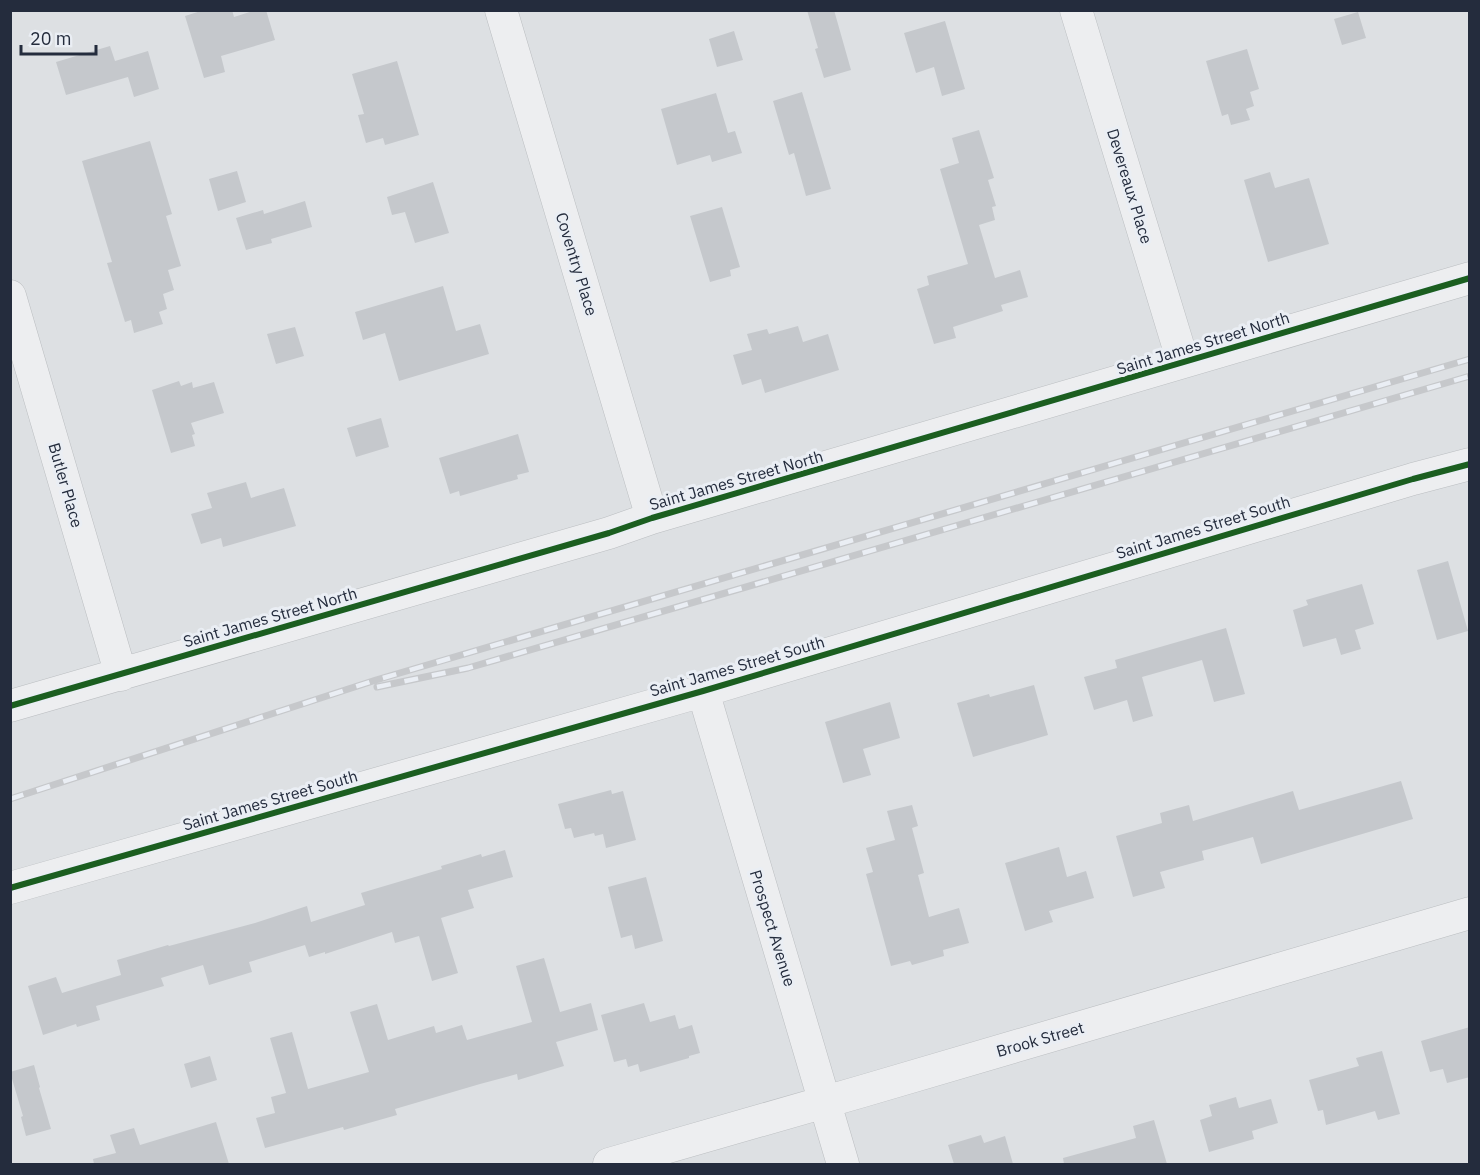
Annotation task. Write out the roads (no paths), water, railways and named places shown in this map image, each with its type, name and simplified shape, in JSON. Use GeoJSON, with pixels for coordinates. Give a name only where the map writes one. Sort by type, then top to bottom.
{"type":"FeatureCollection","features":[{"type":"Feature","properties":{"kind":"street","name":"Coventry Place"},"geometry":{"type":"LineString","coordinates":[[501,10],[652,518]]}},
{"type":"Feature","properties":{"kind":"street","name":"Devereaux Place"},"geometry":{"type":"LineString","coordinates":[[1076,10],[1184,362]]}},
{"type":"Feature","properties":{"kind":"street","name":"Saint James Street North"},"geometry":{"type":"LineString","coordinates":[[10,706],[1470,278]]}},
{"type":"Feature","properties":{"kind":"street","name":"Butler Place"},"geometry":{"type":"LineString","coordinates":[[10,296],[121,675]]}},
{"type":"Feature","properties":{"kind":"street","name":"Saint James Street South"},"geometry":{"type":"LineString","coordinates":[[10,888],[703,691],[1470,464]]}},
{"type":"Feature","properties":{"kind":"street","name":"Prospect Avenue"},"geometry":{"type":"LineString","coordinates":[[703,691],[843,1164]]}},
{"type":"Feature","properties":{"kind":"street","name":"Brook Street"},"geometry":{"type":"LineString","coordinates":[[609,1164],[1470,913]]}},
{"type":"Feature","properties":{"kind":"railway"},"geometry":{"type":"LineString","coordinates":[[10,799],[376,680],[1470,359]]}},
{"type":"Feature","properties":{"kind":"railway"},"geometry":{"type":"LineString","coordinates":[[377,687],[468,668],[1470,376]]}}]}
